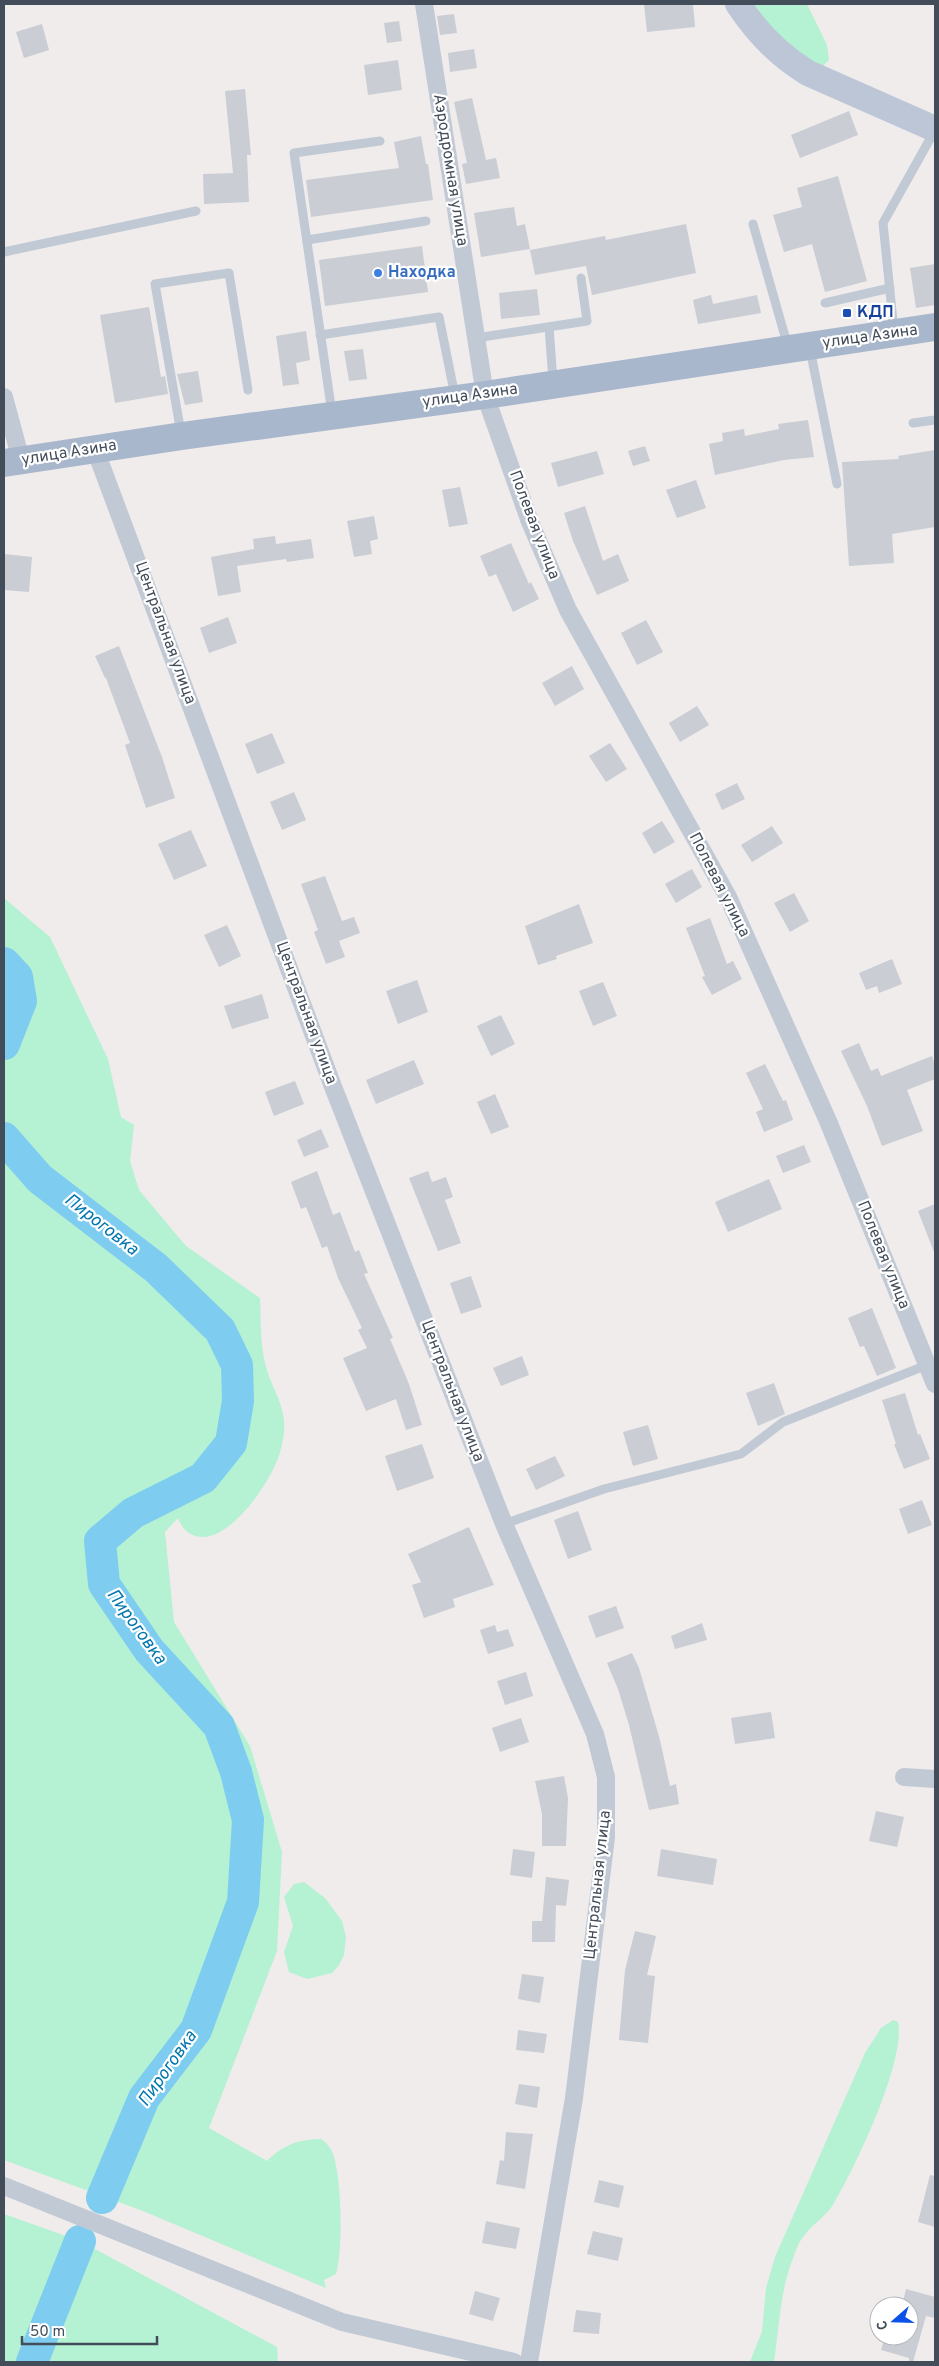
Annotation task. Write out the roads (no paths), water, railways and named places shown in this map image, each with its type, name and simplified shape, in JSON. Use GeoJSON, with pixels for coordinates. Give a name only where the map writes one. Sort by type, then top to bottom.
{"type":"FeatureCollection","features":[{"type":"Feature","properties":{"kind":"main road"},"geometry":{"type":"LineString","coordinates":[[738,4],[753,27],[788,61],[808,73],[935,130]]}},
{"type":"Feature","properties":{"kind":"main road","name":"улица Азина"},"geometry":{"type":"LineString","coordinates":[[12,461],[485,395],[935,327]]}},
{"type":"Feature","properties":{"kind":"street","name":"Аэродромная улица"},"geometry":{"type":"LineString","coordinates":[[424,4],[485,395]]}},
{"type":"Feature","properties":{"kind":"street","name":"Полевая улица"},"geometry":{"type":"LineString","coordinates":[[485,395],[530,522],[568,610],[728,897],[828,1121],[935,1384]]}},
{"type":"Feature","properties":{"kind":"street"},"geometry":{"type":"LineString","coordinates":[[4,397],[12,461]]}},
{"type":"Feature","properties":{"kind":"street","name":"Центральная улица"},"geometry":{"type":"LineString","coordinates":[[95,449],[336,1094],[504,1524],[595,1734],[606,1777],[606,1836],[574,2098],[529,2362]]}},
{"type":"Feature","properties":{"kind":"street"},"geometry":{"type":"LineString","coordinates":[[904,1777],[935,1778]]}},
{"type":"Feature","properties":{"kind":"street"},"geometry":{"type":"LineString","coordinates":[[4,2186],[342,2322],[514,2362]]}},
{"type":"Feature","properties":{"kind":"lane"},"geometry":{"type":"LineString","coordinates":[[895,333],[883,223],[935,130]]}},
{"type":"Feature","properties":{"kind":"lane"},"geometry":{"type":"LineString","coordinates":[[332,416],[294,153],[380,141]]}},
{"type":"Feature","properties":{"kind":"lane"},"geometry":{"type":"LineString","coordinates":[[4,252],[196,211]]}},
{"type":"Feature","properties":{"kind":"lane"},"geometry":{"type":"LineString","coordinates":[[307,240],[426,221]]}},
{"type":"Feature","properties":{"kind":"lane"},"geometry":{"type":"LineString","coordinates":[[753,224],[799,348],[837,484]]}},
{"type":"Feature","properties":{"kind":"lane"},"geometry":{"type":"LineString","coordinates":[[182,436],[155,284],[229,273],[248,390]]}},
{"type":"Feature","properties":{"kind":"lane"},"geometry":{"type":"LineString","coordinates":[[476,338],[587,321],[581,278]]}},
{"type":"Feature","properties":{"kind":"lane"},"geometry":{"type":"LineString","coordinates":[[825,303],[890,288]]}},
{"type":"Feature","properties":{"kind":"lane"},"geometry":{"type":"LineString","coordinates":[[320,335],[439,317],[456,398]]}},
{"type":"Feature","properties":{"kind":"lane"},"geometry":{"type":"LineString","coordinates":[[549,327],[553,384]]}},
{"type":"Feature","properties":{"kind":"lane"},"geometry":{"type":"LineString","coordinates":[[913,423],[935,420]]}},
{"type":"Feature","properties":{"kind":"lane"},"geometry":{"type":"LineString","coordinates":[[504,1524],[604,1489],[740,1454],[783,1422],[927,1365]]}},
{"type":"Feature","properties":{"kind":"waterway","name":"Пироговка"},"geometry":{"type":"LineString","coordinates":[[4,963],[17,977],[21,1001],[4,1044]]}},
{"type":"Feature","properties":{"kind":"waterway","name":"Пироговка"},"geometry":{"type":"LineString","coordinates":[[4,1138],[40,1179],[156,1268],[220,1330],[237,1365],[238,1401],[231,1443],[203,1478],[133,1513],[100,1541],[104,1584],[149,1650],[219,1726],[236,1772],[248,1820],[243,1902],[196,2030],[144,2098],[102,2198]]}},
{"type":"Feature","properties":{"kind":"waterway","name":"Пироговка"},"geometry":{"type":"LineString","coordinates":[[32,2362],[80,2241]]}},
{"type":"Feature","properties":{"kind":"place","name":"Находка"},"geometry":{"type":"Point","coordinates":[378,273]}},
{"type":"Feature","properties":{"kind":"place","name":"КДП"},"geometry":{"type":"Point","coordinates":[847,313]}}]}
